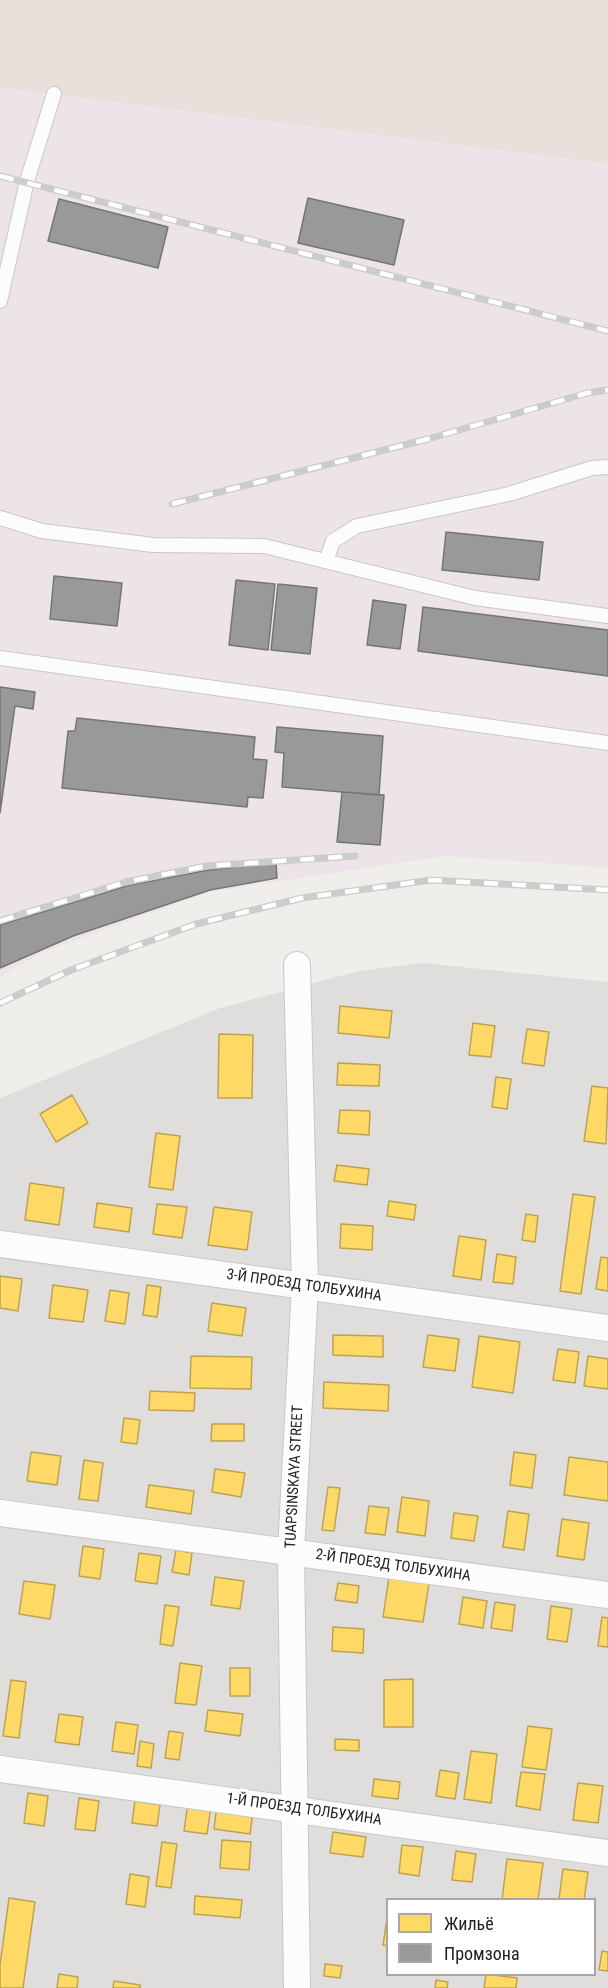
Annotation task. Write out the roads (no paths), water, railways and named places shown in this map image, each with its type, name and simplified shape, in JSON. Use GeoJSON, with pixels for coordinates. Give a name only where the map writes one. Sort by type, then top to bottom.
{"type":"FeatureCollection","features":[{"type":"Feature","properties":{"kind":"street","name":"TUAPSINSKAYA STREET"},"geometry":{"type":"LineString","coordinates":[[297,965],[305,1286],[291,1552],[297,1988]]}},
{"type":"Feature","properties":{"kind":"street","name":"3-Й ПРОЕЗД ТОЛБУХИНА"},"geometry":{"type":"LineString","coordinates":[[0,1244],[608,1328]]}},
{"type":"Feature","properties":{"kind":"street","name":"2-Й ПРОЕЗД ТОЛБУХИНА"},"geometry":{"type":"LineString","coordinates":[[0,1514],[608,1595]]}},
{"type":"Feature","properties":{"kind":"street","name":"1-Й ПРОЕЗД ТОЛБУХИНА"},"geometry":{"type":"LineString","coordinates":[[0,1769],[608,1853]]}},
{"type":"Feature","properties":{"kind":"lane"},"geometry":{"type":"LineString","coordinates":[[0,301],[27,181],[54,94]]}},
{"type":"Feature","properties":{"kind":"lane"},"geometry":{"type":"LineString","coordinates":[[326,561],[333,541],[357,526],[508,494],[592,468],[608,467]]}},
{"type":"Feature","properties":{"kind":"lane"},"geometry":{"type":"LineString","coordinates":[[0,518],[42,531],[153,545],[264,546],[475,598],[608,616]]}},
{"type":"Feature","properties":{"kind":"lane"},"geometry":{"type":"LineString","coordinates":[[0,658],[608,743]]}},
{"type":"Feature","properties":{"kind":"railway"},"geometry":{"type":"LineString","coordinates":[[0,176],[608,331]]}},
{"type":"Feature","properties":{"kind":"railway"},"geometry":{"type":"LineString","coordinates":[[172,504],[428,439],[587,393],[608,390]]}},
{"type":"Feature","properties":{"kind":"railway"},"geometry":{"type":"LineString","coordinates":[[0,921],[126,882],[206,866],[355,856]]}},
{"type":"Feature","properties":{"kind":"railway"},"geometry":{"type":"LineString","coordinates":[[0,1003],[71,970],[196,924],[302,898],[431,880],[608,890]]}}]}
